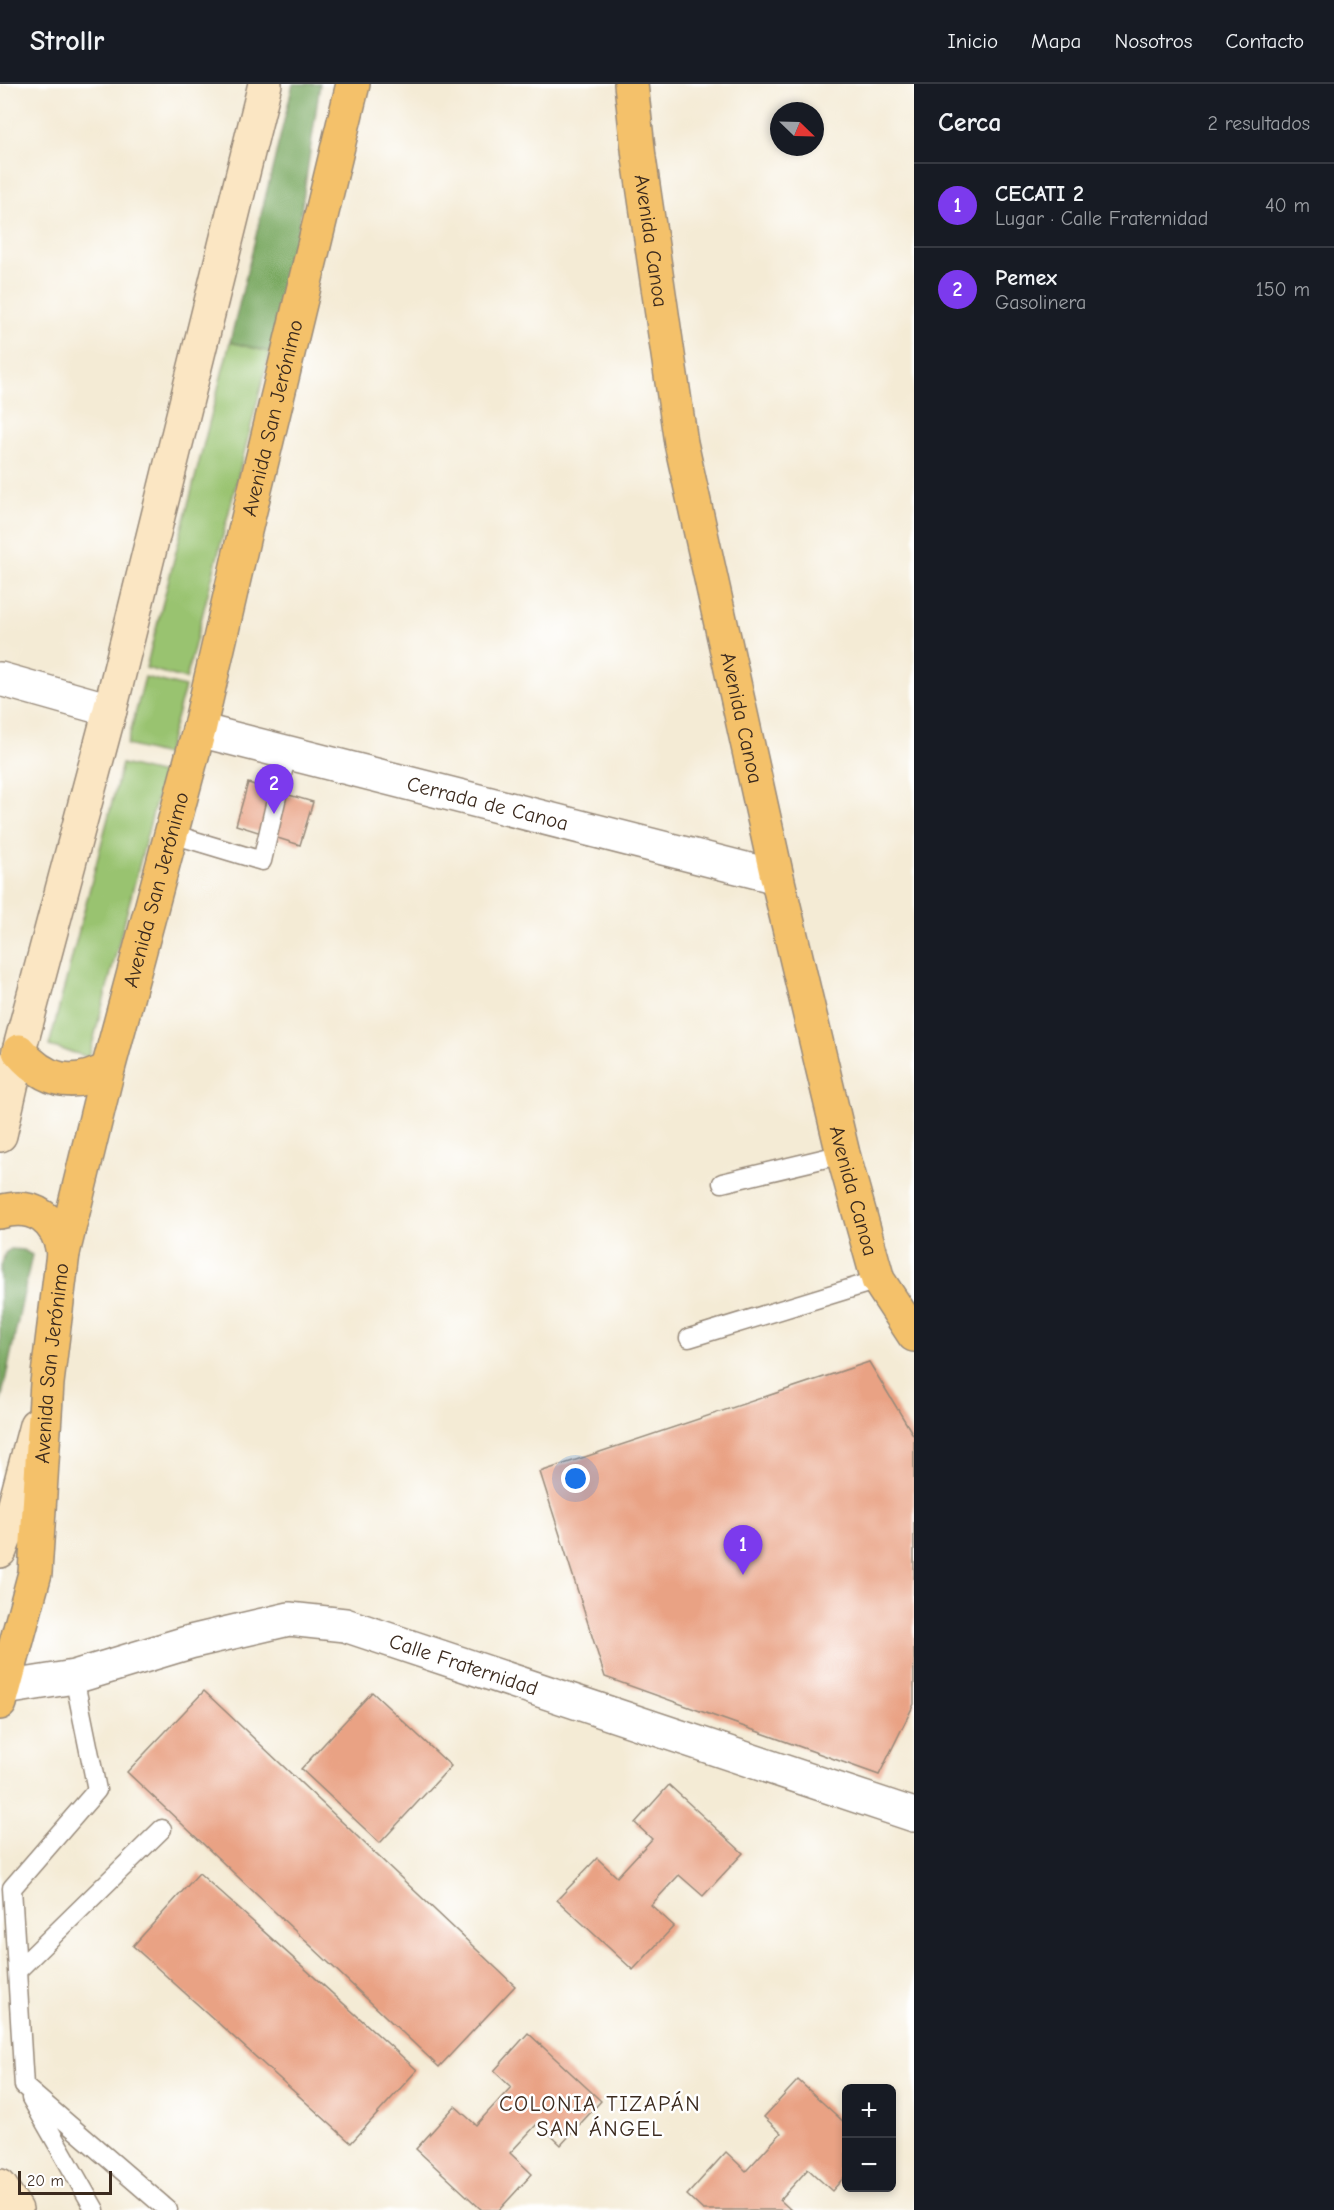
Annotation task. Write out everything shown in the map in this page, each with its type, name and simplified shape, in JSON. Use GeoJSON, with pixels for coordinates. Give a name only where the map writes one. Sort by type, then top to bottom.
{"type":"FeatureCollection","features":[{"type":"Feature","properties":{"kind":"main road","name":"Avenida Canoa"},"geometry":{"type":"LineString","coordinates":[[631,84],[639,158],[681,443],[777,877],[843,1154],[878,1280],[914,1335]]}},
{"type":"Feature","properties":{"kind":"main road","name":"Avenida San Jerónimo"},"geometry":{"type":"LineString","coordinates":[[2,1695],[35,1573],[47,1383],[63,1253],[108,1069],[199,730],[244,531],[353,85]]}},
{"type":"Feature","properties":{"kind":"main road"},"geometry":{"type":"LineString","coordinates":[[19,1052],[38,1070],[62,1079],[78,1080],[94,1077],[108,1069]]}},
{"type":"Feature","properties":{"kind":"main road"},"geometry":{"type":"LineString","coordinates":[[0,1212],[25,1209],[48,1220],[56,1229],[63,1253]]}},
{"type":"Feature","properties":{"kind":"street"},"geometry":{"type":"LineString","coordinates":[[0,1135],[19,1052],[110,710],[265,84]]}},
{"type":"Feature","properties":{"kind":"street"},"geometry":{"type":"LineString","coordinates":[[0,679],[110,710]]}},
{"type":"Feature","properties":{"kind":"street","name":"Cerrada de Canoa"},"geometry":{"type":"LineString","coordinates":[[199,730],[777,877]]}},
{"type":"Feature","properties":{"kind":"street"},"geometry":{"type":"LineString","coordinates":[[0,1551],[9,1527],[47,1383]]}},
{"type":"Feature","properties":{"kind":"street","name":"Calle Fraternidad"},"geometry":{"type":"LineString","coordinates":[[2,1695],[74,1677],[190,1642],[289,1619],[345,1625],[914,1815]]}},
{"type":"Feature","properties":{"kind":"street"},"geometry":{"type":"LineString","coordinates":[[0,2186],[16,2210]]}},
{"type":"Feature","properties":{"kind":"lane"},"geometry":{"type":"LineString","coordinates":[[172,834],[262,861],[287,753]]}},
{"type":"Feature","properties":{"kind":"lane"},"geometry":{"type":"LineString","coordinates":[[722,1182],[843,1154]]}},
{"type":"Feature","properties":{"kind":"lane"},"geometry":{"type":"LineString","coordinates":[[689,1338],[878,1280]]}},
{"type":"Feature","properties":{"kind":"lane"},"geometry":{"type":"LineString","coordinates":[[74,1677],[98,1790],[12,1888],[24,2086],[95,2210]]}},
{"type":"Feature","properties":{"kind":"lane"},"geometry":{"type":"LineString","coordinates":[[17,1971],[162,1829]]}},
{"type":"Feature","properties":{"kind":"lane"},"geometry":{"type":"LineString","coordinates":[[24,2086],[168,2210]]}},
{"type":"Feature","properties":{"kind":"green space"},"geometry":{"type":"Polygon","coordinates":[[[293,84],[320,84],[296,246],[270,352],[230,342],[293,84]]]}},
{"type":"Feature","properties":{"kind":"green space"},"geometry":{"type":"Polygon","coordinates":[[[230,342],[270,352],[186,679],[146,668],[230,342]]]}},
{"type":"Feature","properties":{"kind":"green space"},"geometry":{"type":"Polygon","coordinates":[[[145,677],[185,687],[166,755],[127,745],[145,677]]]}},
{"type":"Feature","properties":{"kind":"green space"},"geometry":{"type":"Polygon","coordinates":[[[122,764],[163,774],[89,1057],[49,1046],[122,764]]]}},
{"type":"Feature","properties":{"kind":"green space"},"geometry":{"type":"Polygon","coordinates":[[[11,1249],[23,1250],[32,1255],[0,1405],[0,1271],[5,1253],[11,1249]]]}},
{"type":"Feature","properties":{"kind":"building"},"geometry":{"type":"Polygon","coordinates":[[[248,783],[313,802],[300,845],[236,825],[248,783]]]}},
{"type":"Feature","properties":{"kind":"building"},"geometry":{"type":"Polygon","coordinates":[[[869,1362],[914,1436],[914,1704],[879,1775],[605,1677],[540,1472],[869,1362]]]}},
{"type":"Feature","properties":{"kind":"building"},"geometry":{"type":"Polygon","coordinates":[[[204,1691],[515,1986],[439,2067],[127,1772],[204,1691]]]}},
{"type":"Feature","properties":{"kind":"building"},"geometry":{"type":"Polygon","coordinates":[[[372,1692],[451,1766],[380,1843],[301,1769],[372,1692]]]}},
{"type":"Feature","properties":{"kind":"building"},"geometry":{"type":"Polygon","coordinates":[[[669,1785],[743,1853],[703,1896],[679,1875],[651,1905],[674,1926],[633,1970],[557,1900],[597,1858],[617,1877],[652,1839],[635,1823],[669,1785]]]}},
{"type":"Feature","properties":{"kind":"building"},"geometry":{"type":"Polygon","coordinates":[[[199,1873],[417,2070],[351,2143],[133,1946],[199,1873]]]}},
{"type":"Feature","properties":{"kind":"building"},"geometry":{"type":"Polygon","coordinates":[[[528,2033],[601,2101],[561,2145],[538,2123],[510,2153],[532,2174],[499,2210],[482,2210],[416,2149],[455,2106],[476,2125],[511,2087],[494,2071],[528,2033]]]}},
{"type":"Feature","properties":{"kind":"building"},"geometry":{"type":"Polygon","coordinates":[[[798,2080],[842,2120],[842,2180],[832,2191],[808,2169],[780,2200],[791,2210],[703,2210],[687,2195],[726,2152],[746,2171],[781,2133],[764,2117],[798,2080]]]}},
{"type":"Feature","properties":{"kind":"place","name":"Pemex"},"geometry":{"type":"Point","coordinates":[274,814]}},
{"type":"Feature","properties":{"kind":"place","name":"CECATI 2"},"geometry":{"type":"Point","coordinates":[743,1575]}},
{"type":"Feature","properties":{"kind":"district","name":"COLONIA TIZAPÁN SAN ÁNGEL"},"geometry":{"type":"Point","coordinates":[600,2116]}}]}
